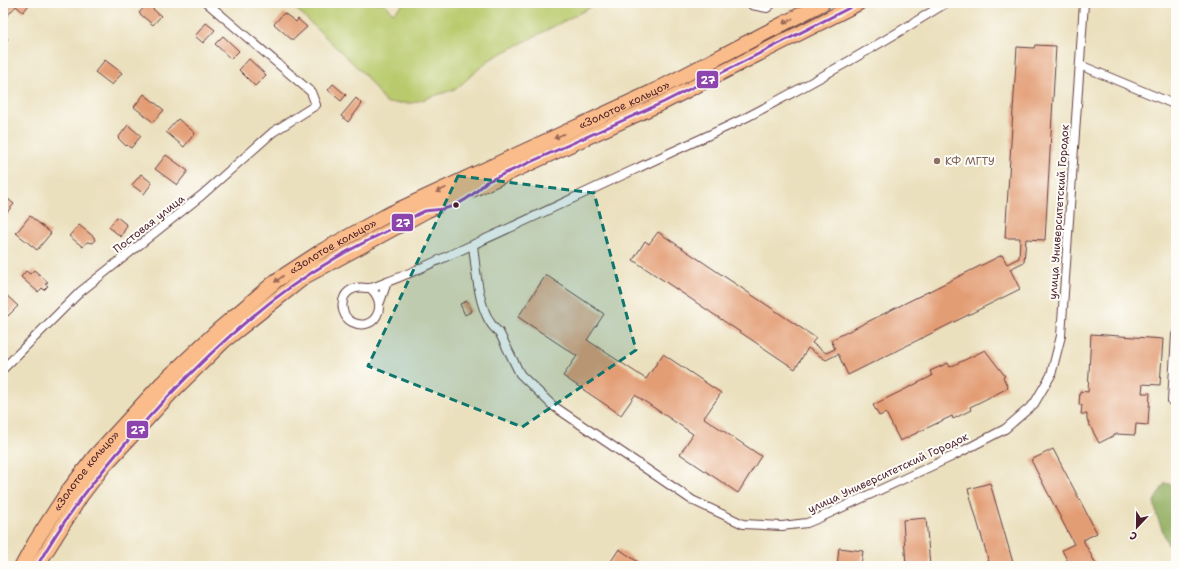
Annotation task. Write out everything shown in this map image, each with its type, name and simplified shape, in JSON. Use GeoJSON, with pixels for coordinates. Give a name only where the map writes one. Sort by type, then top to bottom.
{"type":"FeatureCollection","features":[{"type":"Feature","properties":{"kind":"highway","name":"«Золотое кольцо»"},"geometry":{"type":"LineString","coordinates":[[22,566],[35,542],[64,498],[95,456],[162,383],[218,330],[277,280],[320,252],[391,213],[656,90],[823,3]]}},
{"type":"Feature","properties":{"kind":"highway","name":"«Золотое кольцо»"},"geometry":{"type":"LineString","coordinates":[[37,566],[77,502],[104,466],[170,394],[224,341],[306,276],[426,211],[486,182],[664,102],[859,3]]}},
{"type":"Feature","properties":{"kind":"street","name":"Постовая улица"},"geometry":{"type":"LineString","coordinates":[[3,369],[80,292],[202,195],[273,132],[316,105],[311,92],[206,3]]}},
{"type":"Feature","properties":{"kind":"street"},"geometry":{"type":"LineString","coordinates":[[750,3],[752,5],[766,8],[773,3]]}},
{"type":"Feature","properties":{"kind":"street"},"geometry":{"type":"LineString","coordinates":[[387,282],[380,302],[379,313],[372,322],[360,325],[350,321],[343,312],[342,300],[348,291],[359,286],[370,288],[387,282],[473,245],[749,116],[888,39],[946,3]]}},
{"type":"Feature","properties":{"kind":"street","name":"улица Университетский Городок"},"geometry":{"type":"LineString","coordinates":[[473,245],[479,291],[493,328],[499,332],[520,374],[552,405],[692,500],[718,514],[743,524],[782,526],[807,523],[936,464],[1005,429],[1034,404],[1051,375],[1061,336],[1084,3]]}},
{"type":"Feature","properties":{"kind":"street"},"geometry":{"type":"LineString","coordinates":[[1080,65],[1176,104]]}},
{"type":"Feature","properties":{"kind":"street"},"geometry":{"type":"LineString","coordinates":[[370,288],[377,294],[380,302]]}},
{"type":"Feature","properties":{"kind":"street"},"geometry":{"type":"LineString","coordinates":[[1176,335],[1172,401],[1176,406]]}},
{"type":"Feature","properties":{"kind":"highlighted area"},"geometry":{"type":"Polygon","coordinates":[[[458,176],[594,193],[636,350],[522,427],[368,366],[458,176]]]}},
{"type":"Feature","properties":{"kind":"green space"},"geometry":{"type":"Polygon","coordinates":[[[290,3],[385,3],[393,13],[405,3],[599,3],[489,60],[456,89],[412,103],[386,103],[364,74],[290,3]]]}},
{"type":"Feature","properties":{"kind":"green space"},"geometry":{"type":"Polygon","coordinates":[[[1165,483],[1176,486],[1176,554],[1173,545],[1168,545],[1157,516],[1154,501],[1165,483]]]}},
{"type":"Feature","properties":{"kind":"building"},"geometry":{"type":"Polygon","coordinates":[[[5,3],[27,3],[29,5],[23,12],[16,6],[6,17],[3,14],[3,5],[5,3]]]}},
{"type":"Feature","properties":{"kind":"building"},"geometry":{"type":"Polygon","coordinates":[[[147,4],[161,16],[153,25],[139,13],[147,4]]]}},
{"type":"Feature","properties":{"kind":"building"},"geometry":{"type":"Polygon","coordinates":[[[284,13],[296,22],[298,19],[307,27],[294,39],[291,39],[274,24],[284,13]]]}},
{"type":"Feature","properties":{"kind":"building"},"geometry":{"type":"Polygon","coordinates":[[[206,23],[215,30],[203,43],[195,36],[206,23]]]}},
{"type":"Feature","properties":{"kind":"building"},"geometry":{"type":"Polygon","coordinates":[[[3,35],[8,39],[3,44],[3,35]]]}},
{"type":"Feature","properties":{"kind":"building"},"geometry":{"type":"Polygon","coordinates":[[[223,36],[239,51],[231,59],[215,44],[223,36]]]}},
{"type":"Feature","properties":{"kind":"building"},"geometry":{"type":"Polygon","coordinates":[[[1035,45],[1056,46],[1045,240],[1026,239],[1024,262],[1010,269],[1020,289],[848,375],[838,354],[826,360],[808,348],[795,369],[633,260],[645,241],[649,244],[658,232],[816,338],[812,343],[826,353],[835,349],[831,340],[1002,255],[1007,264],[1019,258],[1020,238],[1005,238],[1017,47],[1034,48],[1035,45]]]}},
{"type":"Feature","properties":{"kind":"building"},"geometry":{"type":"Polygon","coordinates":[[[249,59],[266,75],[255,86],[239,70],[249,59]]]}},
{"type":"Feature","properties":{"kind":"building"},"geometry":{"type":"Polygon","coordinates":[[[105,60],[122,73],[112,85],[95,72],[105,60]]]}},
{"type":"Feature","properties":{"kind":"building"},"geometry":{"type":"Polygon","coordinates":[[[333,84],[346,95],[341,101],[328,90],[333,84]]]}},
{"type":"Feature","properties":{"kind":"building"},"geometry":{"type":"Polygon","coordinates":[[[144,94],[164,110],[153,122],[134,107],[144,94]]]}},
{"type":"Feature","properties":{"kind":"building"},"geometry":{"type":"Polygon","coordinates":[[[356,98],[362,104],[348,122],[341,116],[356,98]]]}},
{"type":"Feature","properties":{"kind":"building"},"geometry":{"type":"Polygon","coordinates":[[[178,119],[195,133],[184,147],[166,132],[178,119]]]}},
{"type":"Feature","properties":{"kind":"building"},"geometry":{"type":"Polygon","coordinates":[[[128,125],[141,136],[131,148],[127,145],[126,146],[118,138],[128,125]]]}},
{"type":"Feature","properties":{"kind":"building"},"geometry":{"type":"Polygon","coordinates":[[[166,155],[188,171],[177,185],[155,169],[166,155]]]}},
{"type":"Feature","properties":{"kind":"building"},"geometry":{"type":"Polygon","coordinates":[[[141,174],[152,183],[144,194],[132,185],[141,174]]]}},
{"type":"Feature","properties":{"kind":"building"},"geometry":{"type":"Polygon","coordinates":[[[3,195],[14,204],[3,217],[3,195]]]}},
{"type":"Feature","properties":{"kind":"building"},"geometry":{"type":"Polygon","coordinates":[[[30,216],[51,233],[37,250],[16,233],[30,216]]]}},
{"type":"Feature","properties":{"kind":"building"},"geometry":{"type":"Polygon","coordinates":[[[117,217],[127,225],[121,237],[109,227],[117,217]]]}},
{"type":"Feature","properties":{"kind":"building"},"geometry":{"type":"Polygon","coordinates":[[[79,225],[94,237],[95,241],[93,243],[87,242],[83,247],[69,236],[79,225]]]}},
{"type":"Feature","properties":{"kind":"building"},"geometry":{"type":"Polygon","coordinates":[[[34,270],[48,282],[45,284],[48,286],[44,290],[42,288],[38,292],[21,277],[26,271],[30,274],[34,270]]]}},
{"type":"Feature","properties":{"kind":"building"},"geometry":{"type":"Polygon","coordinates":[[[546,275],[604,314],[587,340],[646,379],[663,354],[721,393],[704,418],[761,456],[738,493],[680,454],[693,434],[635,395],[621,415],[563,376],[577,356],[518,317],[546,275]]]}},
{"type":"Feature","properties":{"kind":"building"},"geometry":{"type":"Polygon","coordinates":[[[3,292],[18,306],[8,316],[3,312],[3,292]]]}},
{"type":"Feature","properties":{"kind":"building"},"geometry":{"type":"Polygon","coordinates":[[[467,301],[472,311],[465,315],[460,304],[467,301]]]}},
{"type":"Feature","properties":{"kind":"building"},"geometry":{"type":"Polygon","coordinates":[[[1091,334],[1163,339],[1160,385],[1143,384],[1142,393],[1150,393],[1148,425],[1136,424],[1135,435],[1117,434],[1099,443],[1087,420],[1087,414],[1081,414],[1082,405],[1079,405],[1080,391],[1088,392],[1091,334]]]}},
{"type":"Feature","properties":{"kind":"building"},"geometry":{"type":"Polygon","coordinates":[[[985,350],[1005,376],[1003,377],[1008,388],[970,407],[971,410],[953,419],[952,416],[900,441],[886,413],[879,416],[873,405],[932,376],[930,371],[948,363],[950,367],[985,350]]]}},
{"type":"Feature","properties":{"kind":"building"},"geometry":{"type":"Polygon","coordinates":[[[1053,449],[1097,533],[1083,540],[1097,566],[1070,566],[1062,550],[1074,544],[1031,460],[1053,449]]]}},
{"type":"Feature","properties":{"kind":"building"},"geometry":{"type":"Polygon","coordinates":[[[990,483],[1014,566],[990,566],[968,489],[990,483]]]}},
{"type":"Feature","properties":{"kind":"building"},"geometry":{"type":"Polygon","coordinates":[[[926,518],[930,566],[906,566],[903,520],[926,518]]]}},
{"type":"Feature","properties":{"kind":"building"},"geometry":{"type":"Polygon","coordinates":[[[839,548],[863,551],[861,566],[837,566],[839,548]]]}},
{"type":"Feature","properties":{"kind":"building"},"geometry":{"type":"Polygon","coordinates":[[[619,549],[644,566],[608,566],[619,549]]]}},
{"type":"Feature","properties":{"kind":"transit line","name":"27"},"geometry":{"type":"LineString","coordinates":[[37,566],[78,502],[126,443],[160,405],[200,364],[264,307],[286,290],[349,250],[421,213],[456,205],[472,195],[486,182],[664,102],[859,3]]}},
{"type":"Feature","properties":{"kind":"place","name":"КФ МГТУ"},"geometry":{"type":"Point","coordinates":[937,161]}}]}
